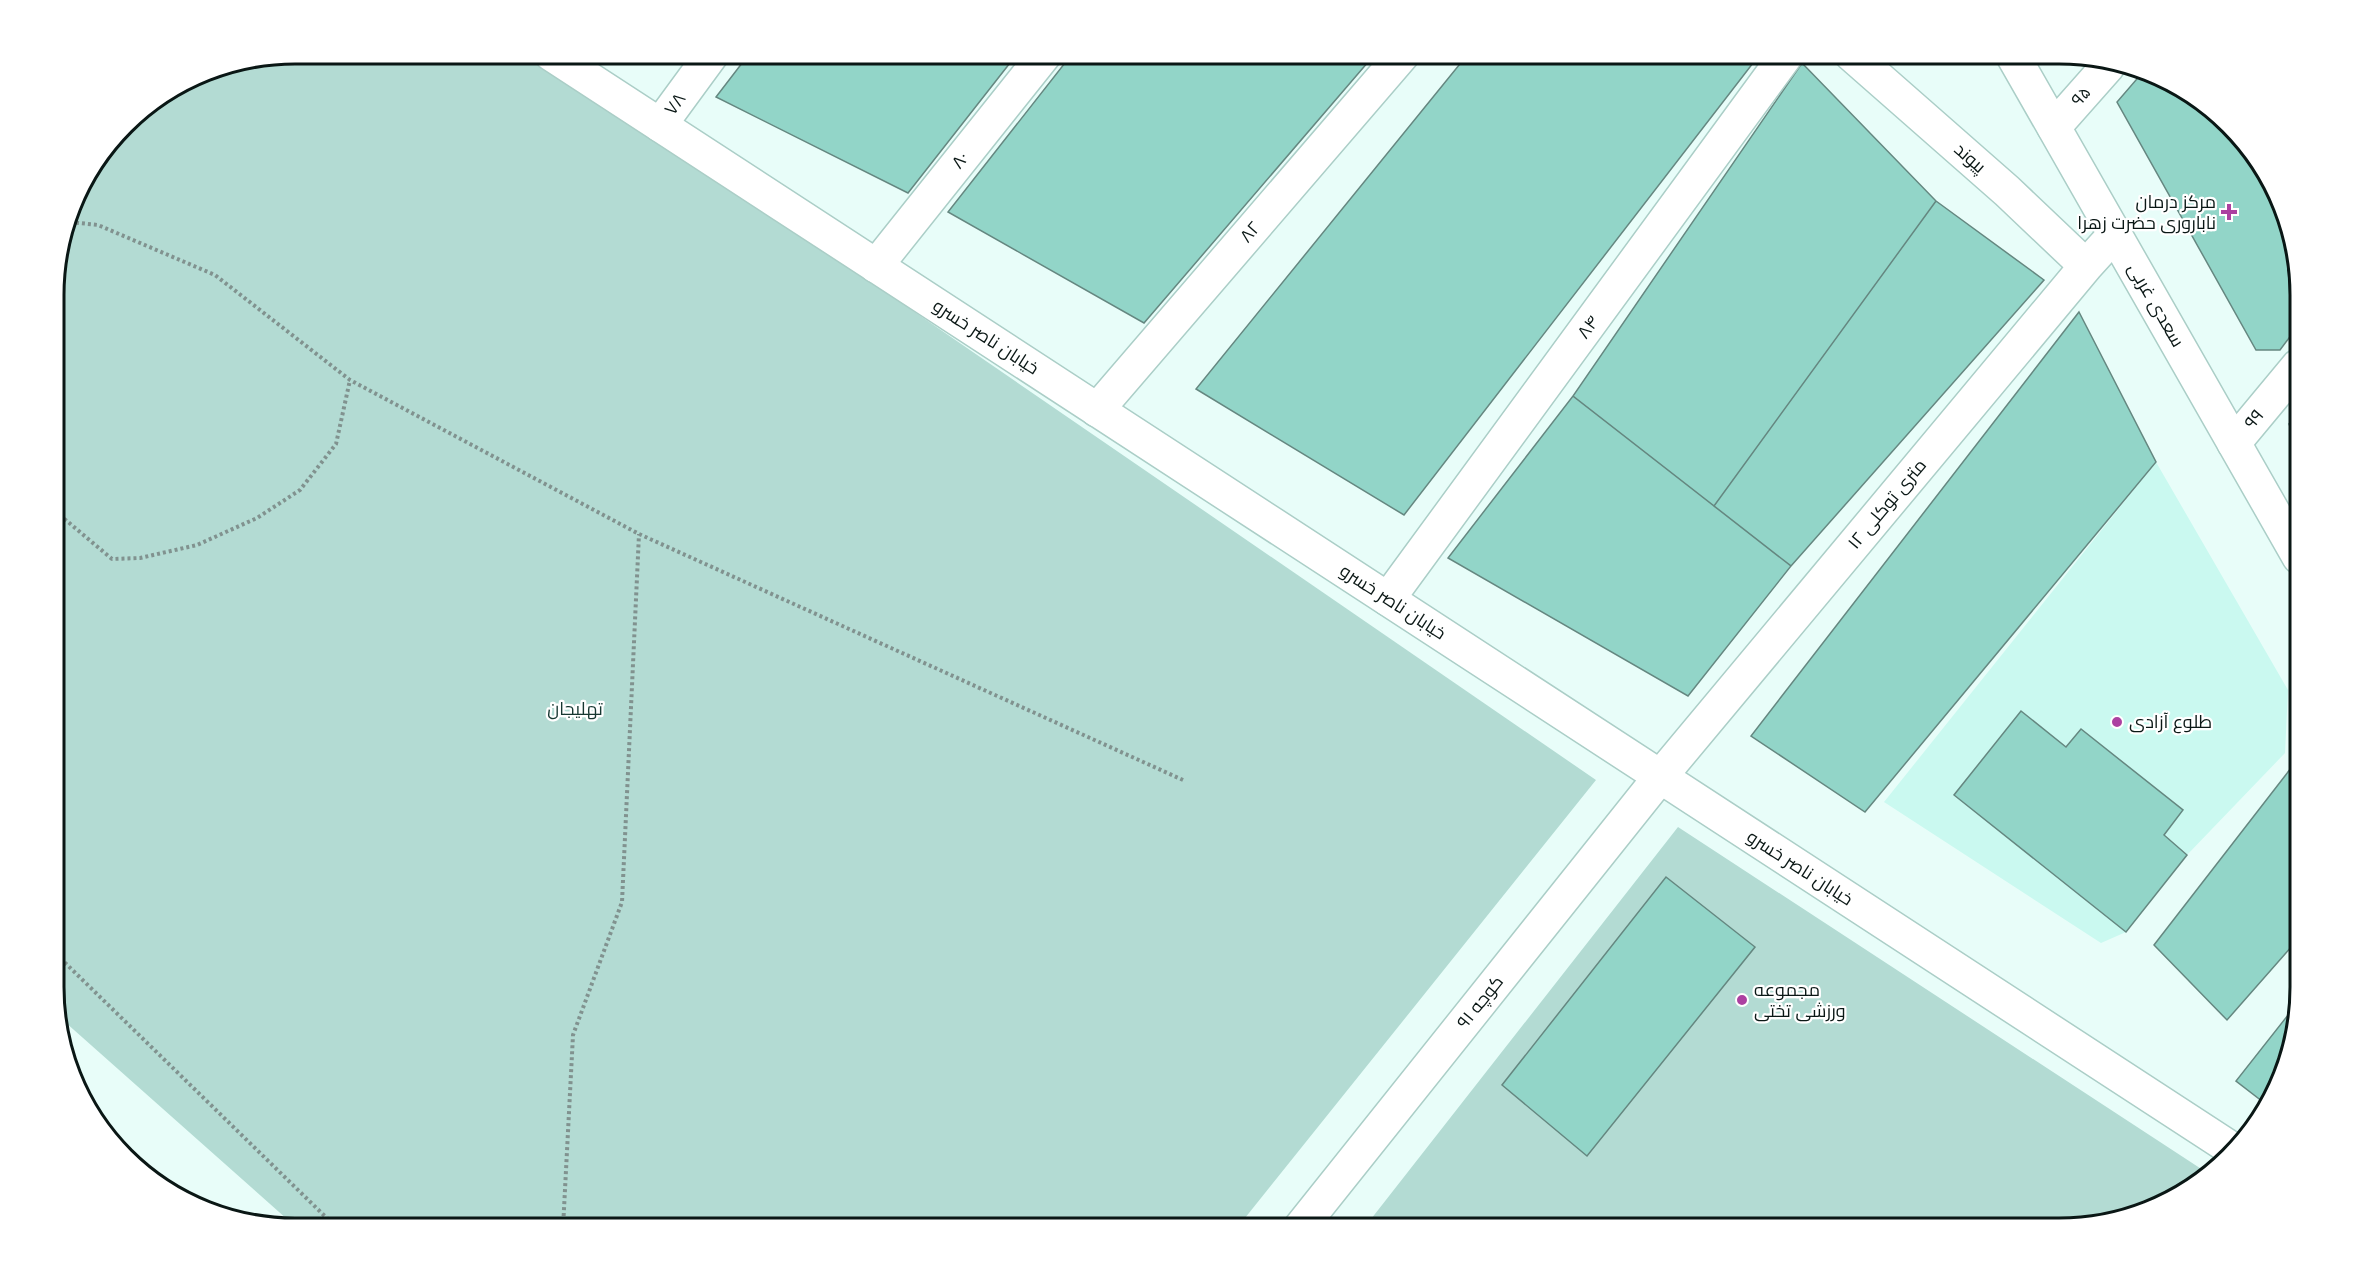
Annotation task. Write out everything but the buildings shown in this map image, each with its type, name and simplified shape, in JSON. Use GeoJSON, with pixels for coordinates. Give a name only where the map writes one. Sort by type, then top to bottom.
{"type":"FeatureCollection","features":[{"type":"Feature","properties":{"kind":"street","name":"خیابان ناصر خسرو"},"geometry":{"type":"LineString","coordinates":[[566,64],[2226,1145]]}},
{"type":"Feature","properties":{"kind":"street","name":"۷۸"},"geometry":{"type":"LineString","coordinates":[[660,125],[705,64]]}},
{"type":"Feature","properties":{"kind":"street","name":"۸۰"},"geometry":{"type":"LineString","coordinates":[[876,266],[1037,64]]}},
{"type":"Feature","properties":{"kind":"street","name":"۸۲"},"geometry":{"type":"LineString","coordinates":[[1097,410],[1394,64]]}},
{"type":"Feature","properties":{"kind":"street","name":"۸۴"},"geometry":{"type":"LineString","coordinates":[[1388,599],[1780,64]]}},
{"type":"Feature","properties":{"kind":"street","name":"پیوند"},"geometry":{"type":"LineString","coordinates":[[1862,64],[2007,191],[2086,266]]}},
{"type":"Feature","properties":{"kind":"street","name":"سعدی غربی"},"geometry":{"type":"LineString","coordinates":[[2018,64],[2290,541]]}},
{"type":"Feature","properties":{"kind":"street","name":"۹۵"},"geometry":{"type":"LineString","coordinates":[[2054,126],[2105,69]]}},
{"type":"Feature","properties":{"kind":"street","name":"۱۲ متری توکلی"},"geometry":{"type":"LineString","coordinates":[[1660,777],[2115,234]]}},
{"type":"Feature","properties":{"kind":"street","name":"۹۹"},"geometry":{"type":"LineString","coordinates":[[2234,443],[2290,376]]}},
{"type":"Feature","properties":{"kind":"street","name":"کوچه ۹۱"},"geometry":{"type":"LineString","coordinates":[[1308,1218],[1660,777]]}},
{"type":"Feature","properties":{"kind":"path"},"geometry":{"type":"LineString","coordinates":[[76,223],[98,225],[215,275],[350,380],[639,534],[1183,780]]}},
{"type":"Feature","properties":{"kind":"path"},"geometry":{"type":"LineString","coordinates":[[64,519],[112,559],[140,558],[196,545],[247,523],[300,490],[336,444],[350,380]]}},
{"type":"Feature","properties":{"kind":"path"},"geometry":{"type":"LineString","coordinates":[[564,1218],[573,1035],[622,902],[639,534]]}},
{"type":"Feature","properties":{"kind":"path"},"geometry":{"type":"LineString","coordinates":[[64,962],[327,1218]]}},
{"type":"Feature","properties":{"kind":"shaded area","name":"طلوع آزادی"},"geometry":{"type":"Polygon","coordinates":[[[2156,462],[2288,690],[2285,753],[2187,855],[2126,932],[2101,943],[1884,802],[2156,462]]]}},
{"type":"Feature","properties":{"kind":"green space","name":"تهلیجان"},"geometry":{"type":"Polygon","coordinates":[[[295,64],[554,64],[1596,780],[1245,1218],[285,1217],[67,1024],[64,987],[64,295],[66,265],[72,235],[88,193],[103,167],[122,143],[167,103],[193,88],[235,72],[265,66],[295,64]]]}},
{"type":"Feature","properties":{"kind":"green space","name":"مجموعه ورزشی تختی"},"geometry":{"type":"Polygon","coordinates":[[[1678,827],[2201,1169],[2161,1194],[2119,1210],[2089,1216],[2059,1218],[1372,1218],[1678,827]]]}},
{"type":"Feature","properties":{"kind":"place","name":"مرکز درمان ناباروری حضرت زهرا"},"geometry":{"type":"Point","coordinates":[2229,212]}},
{"type":"Feature","properties":{"kind":"place","name":"طلوع آزادی"},"geometry":{"type":"Point","coordinates":[2117,722]}},
{"type":"Feature","properties":{"kind":"place","name":"مجموعه ورزشی تختی"},"geometry":{"type":"Point","coordinates":[1742,1000]}}]}
